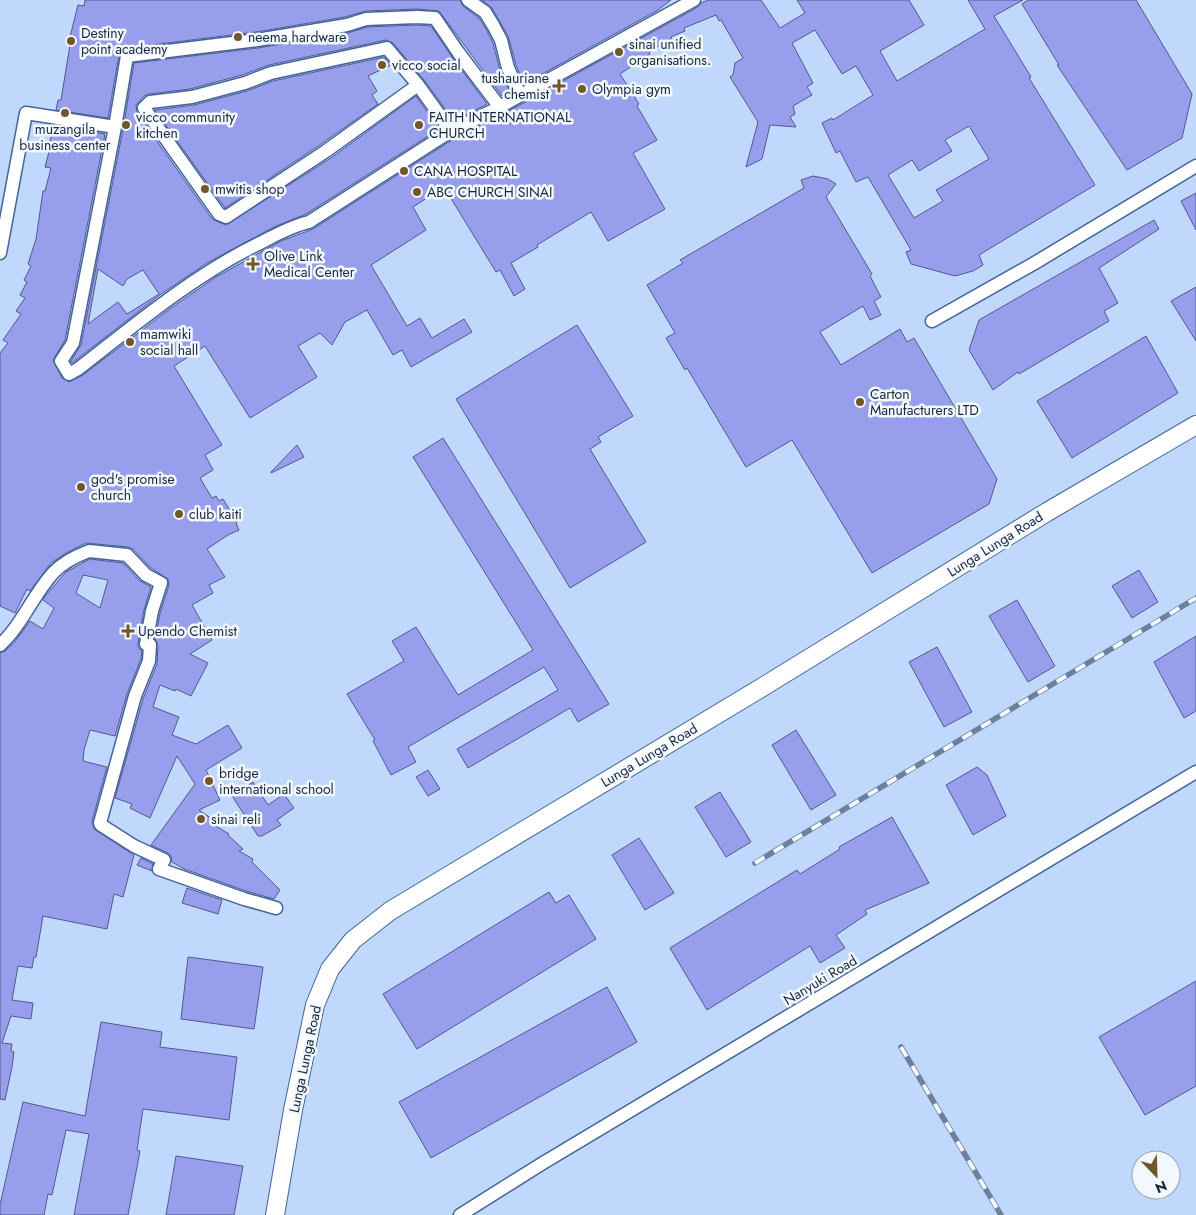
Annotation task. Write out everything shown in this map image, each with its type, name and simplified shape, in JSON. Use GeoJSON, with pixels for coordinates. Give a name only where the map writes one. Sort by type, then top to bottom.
{"type":"FeatureCollection","features":[{"type":"Feature","properties":{"kind":"main road","name":"Lunga Lunga Road"},"geometry":{"type":"LineString","coordinates":[[275,1215],[293,1110],[315,1005],[330,970],[353,940],[390,911],[761,688],[1047,512],[1196,425]]}},
{"type":"Feature","properties":{"kind":"street"},"geometry":{"type":"LineString","coordinates":[[468,0],[486,12],[504,50],[508,68],[520,95]]}},
{"type":"Feature","properties":{"kind":"street"},"geometry":{"type":"LineString","coordinates":[[499,106],[435,18],[366,19],[347,25],[256,40],[127,56],[73,343],[61,361],[69,374],[78,369],[141,320],[232,256],[293,226],[309,222],[450,130],[499,106],[520,95],[694,0]]}},
{"type":"Feature","properties":{"kind":"street"},"geometry":{"type":"LineString","coordinates":[[418,85],[326,151],[226,217],[219,214],[144,108],[150,102],[192,97],[245,84],[271,72],[387,48],[418,85],[450,130]]}},
{"type":"Feature","properties":{"kind":"street"},"geometry":{"type":"LineString","coordinates":[[0,253],[26,113],[115,127]]}},
{"type":"Feature","properties":{"kind":"street"},"geometry":{"type":"LineString","coordinates":[[932,321],[1033,264],[1196,166]]}},
{"type":"Feature","properties":{"kind":"street"},"geometry":{"type":"LineString","coordinates":[[0,644],[24,615],[53,573],[69,559],[89,551],[127,555],[146,575],[161,583],[152,611],[146,644],[150,645],[149,662],[136,696],[100,823],[134,846],[164,860],[160,869],[244,899],[276,908]]}},
{"type":"Feature","properties":{"kind":"street","name":"Nanyuki Road"},"geometry":{"type":"LineString","coordinates":[[460,1215],[543,1163],[1196,772]]}},
{"type":"Feature","properties":{"kind":"building"},"geometry":{"type":"Polygon","coordinates":[[[85,0],[460,0],[463,6],[479,18],[486,29],[493,43],[500,70],[510,92],[502,96],[439,11],[417,9],[366,11],[345,17],[256,32],[126,48],[119,55],[108,118],[56,110],[58,100],[61,100],[70,45],[68,45],[78,5],[84,6],[85,0]]]}},
{"type":"Feature","properties":{"kind":"building"},"geometry":{"type":"Polygon","coordinates":[[[482,0],[671,0],[658,10],[524,84],[516,65],[508,36],[492,8],[482,0]]]}},
{"type":"Feature","properties":{"kind":"building"},"geometry":{"type":"Polygon","coordinates":[[[708,0],[761,0],[780,28],[805,13],[797,0],[909,0],[924,25],[880,51],[897,81],[985,29],[968,0],[1023,0],[994,16],[1031,77],[1029,78],[1095,185],[979,255],[983,265],[973,271],[955,276],[911,264],[906,252],[911,250],[868,177],[856,182],[840,151],[836,153],[822,123],[832,118],[833,120],[873,95],[856,66],[842,74],[815,30],[792,43],[813,83],[807,87],[812,95],[793,106],[795,114],[790,117],[796,127],[770,125],[762,159],[746,167],[758,122],[730,77],[733,75],[735,63],[743,58],[721,20],[719,21],[716,15],[684,28],[685,31],[671,37],[620,74],[639,104],[637,106],[657,140],[633,153],[665,209],[608,241],[591,212],[511,263],[525,289],[514,296],[500,270],[496,272],[444,187],[413,207],[426,230],[371,265],[407,326],[420,318],[432,338],[464,319],[472,332],[411,367],[402,350],[393,355],[367,310],[345,322],[332,345],[320,333],[298,346],[317,377],[250,418],[205,346],[174,366],[222,445],[205,455],[213,470],[200,478],[212,498],[216,496],[219,501],[223,499],[237,522],[239,530],[207,549],[225,577],[209,585],[213,593],[192,605],[212,640],[190,654],[208,663],[191,696],[176,689],[175,691],[160,685],[153,707],[179,717],[172,735],[196,744],[228,725],[242,748],[206,770],[220,800],[199,810],[218,823],[216,826],[229,834],[243,849],[239,851],[253,859],[252,862],[280,890],[274,899],[184,869],[172,862],[171,856],[168,853],[151,845],[195,784],[177,756],[150,818],[130,808],[132,804],[115,798],[143,699],[157,664],[158,645],[155,639],[160,613],[169,585],[168,579],[151,568],[133,549],[86,543],[51,563],[30,591],[27,589],[15,613],[0,606],[0,353],[8,343],[3,340],[21,314],[16,311],[25,298],[20,295],[27,282],[24,280],[31,266],[28,264],[36,239],[43,191],[45,191],[51,168],[45,167],[53,125],[105,134],[65,340],[53,360],[62,378],[69,382],[83,375],[171,308],[216,277],[281,241],[313,229],[455,138],[496,118],[698,7],[701,3],[708,0]],[[969,126],[945,140],[952,151],[919,171],[912,160],[888,175],[914,218],[943,201],[936,190],[989,159],[969,126]]]}},
{"type":"Feature","properties":{"kind":"building"},"geometry":{"type":"Polygon","coordinates":[[[1028,0],[1136,0],[1192,94],[1182,138],[1127,170],[1057,65],[1059,65],[1022,4],[1028,0]]]}},
{"type":"Feature","properties":{"kind":"building"},"geometry":{"type":"Polygon","coordinates":[[[431,26],[487,104],[454,121],[424,80],[393,43],[386,40],[269,65],[242,75],[190,89],[144,96],[136,105],[137,113],[212,219],[226,225],[331,158],[416,96],[439,129],[306,214],[274,227],[207,263],[161,294],[72,363],[71,361],[81,345],[134,63],[258,48],[348,33],[367,27],[431,26]],[[98,269],[88,324],[118,302],[127,314],[159,294],[143,270],[127,279],[123,286],[98,269]]]}},
{"type":"Feature","properties":{"kind":"building"},"geometry":{"type":"Polygon","coordinates":[[[384,57],[391,65],[368,76],[377,91],[372,95],[378,104],[225,208],[155,110],[194,105],[247,91],[273,81],[384,57]]]}},
{"type":"Feature","properties":{"kind":"building","name":"Carton Manufacturers LTD"},"geometry":{"type":"Polygon","coordinates":[[[813,176],[828,179],[836,184],[826,197],[872,274],[870,276],[881,297],[874,301],[881,315],[870,320],[863,306],[820,332],[841,365],[900,329],[907,342],[914,338],[997,479],[989,504],[872,573],[792,440],[746,467],[687,368],[685,370],[666,338],[675,333],[647,285],[683,263],[680,260],[804,188],[801,180],[813,176]]]}},
{"type":"Feature","properties":{"kind":"building"},"geometry":{"type":"Polygon","coordinates":[[[1196,193],[1196,230],[1181,201],[1196,193]]]}},
{"type":"Feature","properties":{"kind":"building"},"geometry":{"type":"Polygon","coordinates":[[[1154,220],[1159,229],[1099,268],[1118,303],[1104,311],[1109,321],[1019,374],[1018,372],[993,390],[969,350],[979,320],[1154,220]]]}},
{"type":"Feature","properties":{"kind":"building"},"geometry":{"type":"Polygon","coordinates":[[[1196,287],[1196,341],[1171,301],[1196,287]]]}},
{"type":"Feature","properties":{"kind":"building"},"geometry":{"type":"Polygon","coordinates":[[[577,325],[633,416],[598,437],[601,442],[590,449],[646,542],[570,588],[456,399],[577,325]]]}},
{"type":"Feature","properties":{"kind":"building"},"geometry":{"type":"Polygon","coordinates":[[[1146,336],[1178,393],[1072,458],[1037,401],[1146,336]]]}},
{"type":"Feature","properties":{"kind":"building"},"geometry":{"type":"Polygon","coordinates":[[[443,438],[609,704],[578,722],[570,708],[468,768],[457,749],[558,690],[544,667],[408,747],[416,762],[391,775],[373,741],[375,740],[347,694],[404,661],[392,641],[416,627],[458,695],[533,650],[413,457],[443,438]]]}},
{"type":"Feature","properties":{"kind":"building"},"geometry":{"type":"Polygon","coordinates":[[[297,445],[304,457],[271,473],[271,472],[297,445]]]}},
{"type":"Feature","properties":{"kind":"building"},"geometry":{"type":"Polygon","coordinates":[[[90,559],[123,563],[140,581],[151,587],[144,610],[138,643],[138,647],[142,651],[141,659],[127,694],[115,736],[90,730],[83,761],[107,767],[92,821],[94,829],[134,855],[123,897],[114,894],[107,929],[43,916],[36,957],[34,957],[32,968],[18,966],[12,1000],[33,1003],[31,1019],[11,1016],[2,1043],[12,1044],[11,1051],[14,1052],[5,1100],[0,1099],[0,653],[14,643],[30,621],[43,629],[54,608],[43,600],[66,572],[90,559]],[[83,575],[76,593],[100,608],[108,580],[83,575]]]}},
{"type":"Feature","properties":{"kind":"building"},"geometry":{"type":"Polygon","coordinates":[[[1139,570],[1158,602],[1132,618],[1112,586],[1139,570]]]}},
{"type":"Feature","properties":{"kind":"building"},"geometry":{"type":"Polygon","coordinates":[[[1017,600],[1055,666],[1028,682],[989,616],[1017,600]]]}},
{"type":"Feature","properties":{"kind":"building"},"geometry":{"type":"Polygon","coordinates":[[[1196,636],[1196,711],[1184,718],[1154,662],[1196,636]]]}},
{"type":"Feature","properties":{"kind":"building"},"geometry":{"type":"Polygon","coordinates":[[[937,647],[972,712],[944,727],[909,662],[937,647]]]}},
{"type":"Feature","properties":{"kind":"building"},"geometry":{"type":"Polygon","coordinates":[[[796,730],[836,795],[811,810],[772,745],[796,730]]]}},
{"type":"Feature","properties":{"kind":"building"},"geometry":{"type":"Polygon","coordinates":[[[977,767],[987,775],[1006,816],[973,835],[946,785],[977,767]]]}},
{"type":"Feature","properties":{"kind":"building"},"geometry":{"type":"Polygon","coordinates":[[[428,770],[440,789],[428,796],[416,777],[428,770]]]}},
{"type":"Feature","properties":{"kind":"building"},"geometry":{"type":"Polygon","coordinates":[[[253,782],[268,805],[284,794],[294,808],[277,820],[281,825],[262,836],[258,836],[232,796],[253,782]]]}},
{"type":"Feature","properties":{"kind":"building"},"geometry":{"type":"Polygon","coordinates":[[[720,792],[751,842],[726,857],[695,807],[720,792]]]}},
{"type":"Feature","properties":{"kind":"building"},"geometry":{"type":"Polygon","coordinates":[[[892,817],[929,883],[865,910],[867,914],[836,935],[845,948],[820,963],[810,946],[707,1010],[670,948],[797,870],[800,874],[840,849],[839,847],[892,817]]]}},
{"type":"Feature","properties":{"kind":"building"},"geometry":{"type":"Polygon","coordinates":[[[639,838],[674,893],[645,910],[612,855],[639,838]]]}},
{"type":"Feature","properties":{"kind":"building"},"geometry":{"type":"Polygon","coordinates":[[[141,858],[153,864],[152,871],[137,865],[141,858]]]}},
{"type":"Feature","properties":{"kind":"building"},"geometry":{"type":"Polygon","coordinates":[[[187,888],[222,900],[218,914],[182,903],[187,888]]]}},
{"type":"Feature","properties":{"kind":"building"},"geometry":{"type":"Polygon","coordinates":[[[549,892],[556,903],[569,895],[596,939],[417,1049],[383,994],[549,892]]]}},
{"type":"Feature","properties":{"kind":"building"},"geometry":{"type":"Polygon","coordinates":[[[188,957],[263,967],[254,1029],[181,1019],[188,957]]]}},
{"type":"Feature","properties":{"kind":"building"},"geometry":{"type":"Polygon","coordinates":[[[1196,981],[1196,1086],[1145,1115],[1099,1037],[1196,981]]]}},
{"type":"Feature","properties":{"kind":"building"},"geometry":{"type":"Polygon","coordinates":[[[607,987],[637,1042],[431,1158],[399,1102],[607,987]]]}},
{"type":"Feature","properties":{"kind":"building"},"geometry":{"type":"Polygon","coordinates":[[[101,1022],[162,1032],[160,1047],[237,1057],[229,1120],[143,1109],[137,1150],[140,1151],[128,1215],[74,1215],[89,1134],[66,1130],[52,1195],[48,1194],[44,1215],[0,1215],[0,1205],[23,1102],[85,1116],[101,1022]]]}},
{"type":"Feature","properties":{"kind":"building"},"geometry":{"type":"Polygon","coordinates":[[[176,1156],[243,1166],[234,1215],[166,1215],[176,1156]]]}},
{"type":"Feature","properties":{"kind":"railway"},"geometry":{"type":"LineString","coordinates":[[755,863],[1196,598]]}},
{"type":"Feature","properties":{"kind":"railway"},"geometry":{"type":"LineString","coordinates":[[901,1047],[1001,1215]]}},
{"type":"Feature","properties":{"kind":"place","name":"neema hardware"},"geometry":{"type":"Point","coordinates":[238,37]}},
{"type":"Feature","properties":{"kind":"place","name":"Destiny point academy"},"geometry":{"type":"Point","coordinates":[71,41]}},
{"type":"Feature","properties":{"kind":"place","name":"sinai unified organisations."},"geometry":{"type":"Point","coordinates":[619,52]}},
{"type":"Feature","properties":{"kind":"place","name":"vicco social"},"geometry":{"type":"Point","coordinates":[382,65]}},
{"type":"Feature","properties":{"kind":"place","name":"tushauriane chemist"},"geometry":{"type":"Point","coordinates":[559,86]}},
{"type":"Feature","properties":{"kind":"place","name":"Olympia gym"},"geometry":{"type":"Point","coordinates":[582,89]}},
{"type":"Feature","properties":{"kind":"place","name":"muzangila business center"},"geometry":{"type":"Point","coordinates":[65,113]}},
{"type":"Feature","properties":{"kind":"place","name":"vicco community kitchen"},"geometry":{"type":"Point","coordinates":[126,125]}},
{"type":"Feature","properties":{"kind":"place","name":"FAITH INTERNATIONAL CHURCH"},"geometry":{"type":"Point","coordinates":[419,125]}},
{"type":"Feature","properties":{"kind":"place","name":"CANA HOSPITAL"},"geometry":{"type":"Point","coordinates":[404,171]}},
{"type":"Feature","properties":{"kind":"place","name":"mwitis shop"},"geometry":{"type":"Point","coordinates":[205,189]}},
{"type":"Feature","properties":{"kind":"place","name":"ABC CHURCH SINAI"},"geometry":{"type":"Point","coordinates":[417,192]}},
{"type":"Feature","properties":{"kind":"place","name":"Olive Link Medical Center"},"geometry":{"type":"Point","coordinates":[253,264]}},
{"type":"Feature","properties":{"kind":"place","name":"mamwiki social hall"},"geometry":{"type":"Point","coordinates":[130,342]}},
{"type":"Feature","properties":{"kind":"place","name":"Carton Manufacturers LTD"},"geometry":{"type":"Point","coordinates":[860,402]}},
{"type":"Feature","properties":{"kind":"place","name":"god's promise church"},"geometry":{"type":"Point","coordinates":[81,487]}},
{"type":"Feature","properties":{"kind":"place","name":"club kaiti"},"geometry":{"type":"Point","coordinates":[179,514]}},
{"type":"Feature","properties":{"kind":"place","name":"Upendo Chemist"},"geometry":{"type":"Point","coordinates":[128,631]}},
{"type":"Feature","properties":{"kind":"place","name":"bridge international school"},"geometry":{"type":"Point","coordinates":[209,781]}},
{"type":"Feature","properties":{"kind":"place","name":"sinai reli"},"geometry":{"type":"Point","coordinates":[201,819]}}]}
